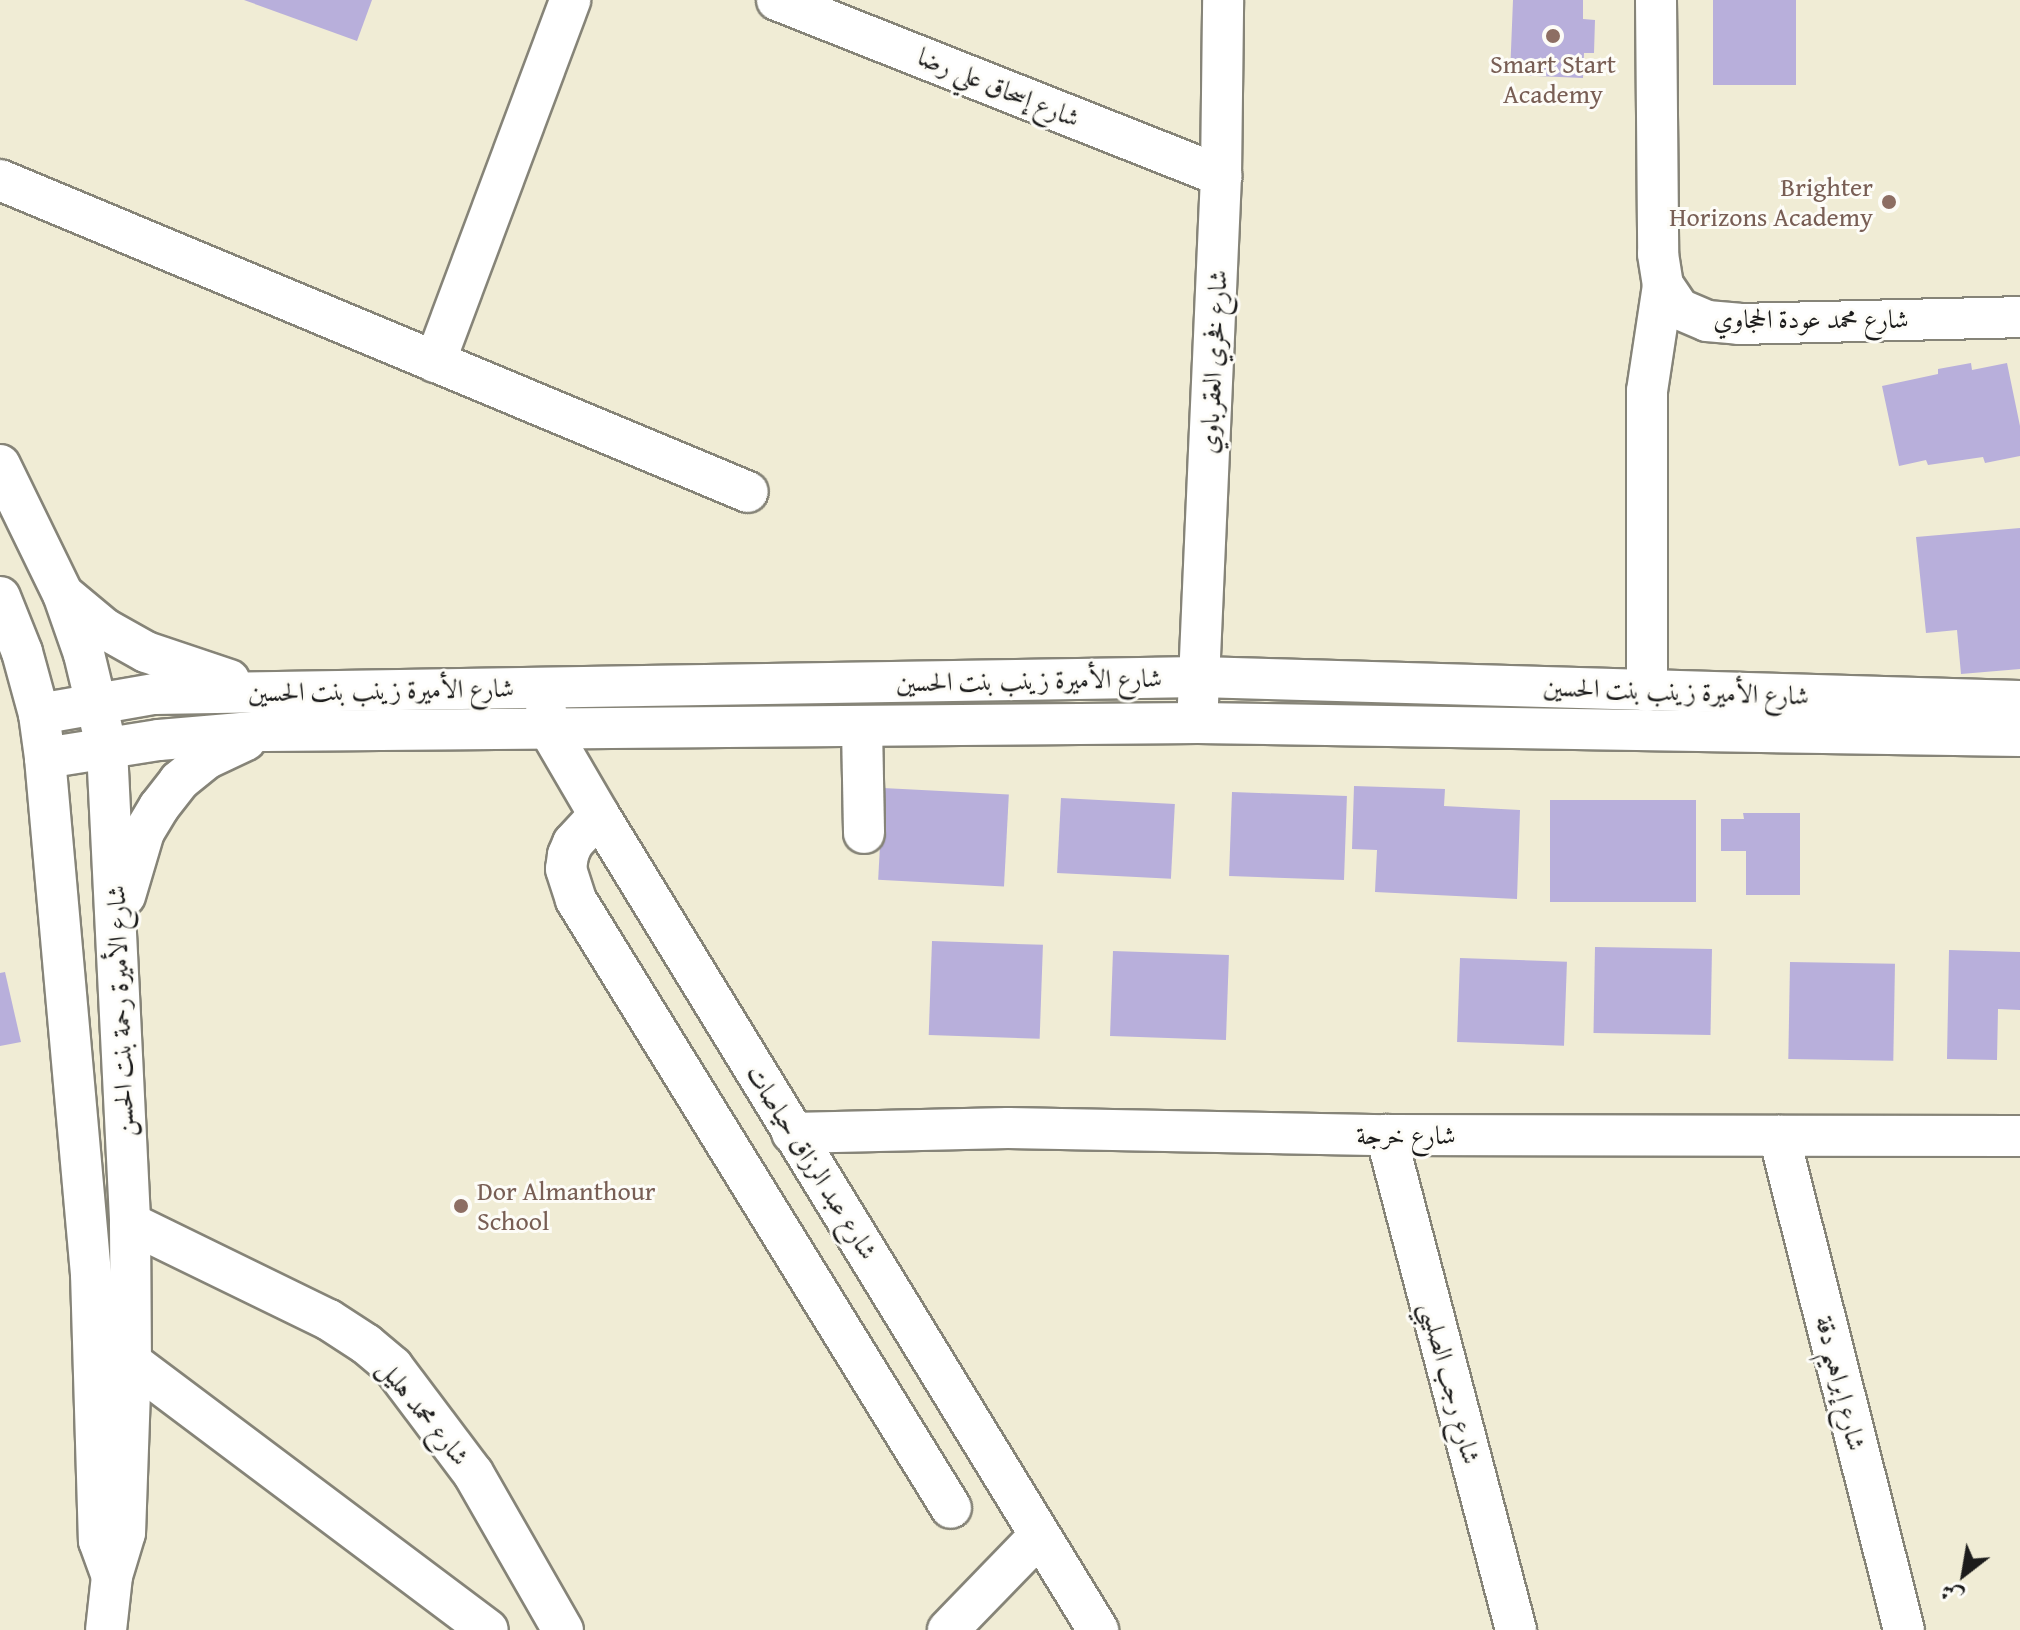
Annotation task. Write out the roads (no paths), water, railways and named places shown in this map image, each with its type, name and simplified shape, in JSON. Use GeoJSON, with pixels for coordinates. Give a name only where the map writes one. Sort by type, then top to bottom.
{"type":"FeatureCollection","features":[{"type":"Feature","properties":{"kind":"street"},"geometry":{"type":"LineString","coordinates":[[435,362],[570,0]]}},
{"type":"Feature","properties":{"kind":"street","name":"شارع إسحاق علي رضا"},"geometry":{"type":"LineString","coordinates":[[777,0],[826,9],[1221,176]]}},
{"type":"Feature","properties":{"kind":"street","name":"شارع فخري العقرباوي"},"geometry":{"type":"LineString","coordinates":[[1198,723],[1221,176],[1223,0]]}},
{"type":"Feature","properties":{"kind":"street"},"geometry":{"type":"LineString","coordinates":[[1647,691],[1647,391],[1663,285],[1658,254],[1656,0]]}},
{"type":"Feature","properties":{"kind":"street"},"geometry":{"type":"LineString","coordinates":[[0,180],[748,492]]}},
{"type":"Feature","properties":{"kind":"street","name":"شارع محمد عودة الحجاوي"},"geometry":{"type":"LineString","coordinates":[[1663,285],[1679,309],[1707,321],[1739,324],[2020,317]]}},
{"type":"Feature","properties":{"kind":"street","name":"شارع الأميرة رحمة بنت الحسن"},"geometry":{"type":"LineString","coordinates":[[0,465],[63,594],[107,749],[130,1223],[131,1362],[125,1533],[112,1576],[106,1630]]}},
{"type":"Feature","properties":{"kind":"street"},"geometry":{"type":"LineString","coordinates":[[63,594],[105,629],[146,652],[184,667],[267,691]]}},
{"type":"Feature","properties":{"kind":"street","name":"شارع الأميرة رحمة بنت الحسن"},"geometry":{"type":"LineString","coordinates":[[0,597],[22,652],[39,714],[45,758],[91,1274],[99,1541],[112,1576]]}},
{"type":"Feature","properties":{"kind":"street","name":"شارع الأميرة زينب بنت الحسين"},"geometry":{"type":"LineString","coordinates":[[39,714],[154,694],[1199,677],[2020,701]]}},
{"type":"Feature","properties":{"kind":"street","name":"شارع عبد الرزاق حياصات"},"geometry":{"type":"LineString","coordinates":[[541,687],[550,731],[599,815],[792,1133],[859,1235],[1038,1537],[1098,1630]]}},
{"type":"Feature","properties":{"kind":"street","name":"شارع الأميرة زينب بنت الحسين"},"geometry":{"type":"LineString","coordinates":[[45,758],[159,740],[265,731],[550,731],[1198,723],[2020,736]]}},
{"type":"Feature","properties":{"kind":"street"},"geometry":{"type":"LineString","coordinates":[[862,727],[864,833]]}},
{"type":"Feature","properties":{"kind":"street"},"geometry":{"type":"LineString","coordinates":[[116,927],[144,832],[159,807],[179,781],[206,759],[265,731]]}},
{"type":"Feature","properties":{"kind":"street"},"geometry":{"type":"LineString","coordinates":[[599,815],[573,843],[568,855],[566,869],[576,900],[951,1508]]}},
{"type":"Feature","properties":{"kind":"street","name":"شارع خرجة"},"geometry":{"type":"LineString","coordinates":[[792,1133],[1008,1128],[1386,1135],[2020,1136]]}},
{"type":"Feature","properties":{"kind":"street","name":"شارع رجب الصليبي"},"geometry":{"type":"LineString","coordinates":[[1386,1135],[1516,1630]]}},
{"type":"Feature","properties":{"kind":"street","name":"شارع إبراهيم دقة"},"geometry":{"type":"LineString","coordinates":[[1779,1136],[1904,1630]]}},
{"type":"Feature","properties":{"kind":"street","name":"شارع محمد هليل"},"geometry":{"type":"LineString","coordinates":[[130,1223],[329,1320],[366,1344],[393,1367],[473,1473],[563,1630]]}},
{"type":"Feature","properties":{"kind":"street"},"geometry":{"type":"LineString","coordinates":[[131,1362],[488,1630]]}},
{"type":"Feature","properties":{"kind":"street"},"geometry":{"type":"LineString","coordinates":[[948,1630],[1038,1537]]}},
{"type":"Feature","properties":{"kind":"place","name":"Smart Start Academy"},"geometry":{"type":"Point","coordinates":[1553,36]}},
{"type":"Feature","properties":{"kind":"place","name":"Brighter Horizons Academy"},"geometry":{"type":"Point","coordinates":[1889,202]}},
{"type":"Feature","properties":{"kind":"place","name":"Dor Almanthour School"},"geometry":{"type":"Point","coordinates":[461,1206]}}]}
